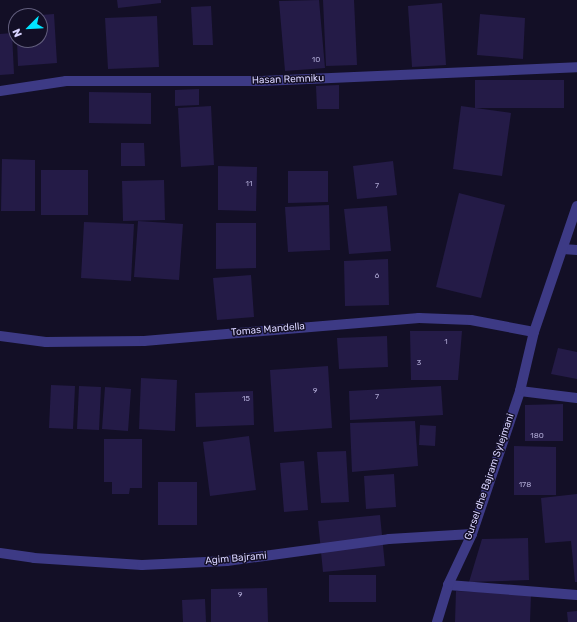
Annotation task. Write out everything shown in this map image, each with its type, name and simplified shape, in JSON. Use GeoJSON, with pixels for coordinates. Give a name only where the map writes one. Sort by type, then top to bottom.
{"type":"FeatureCollection","features":[{"type":"Feature","properties":{"kind":"street","name":"Hasan Remniku"},"geometry":{"type":"LineString","coordinates":[[0,91],[66,81],[262,81],[577,67]]}},
{"type":"Feature","properties":{"kind":"street","name":"Gursel dhe Bajram Sylejmani"},"geometry":{"type":"LineString","coordinates":[[437,622],[448,585],[472,534],[520,391],[534,332],[577,206]]}},
{"type":"Feature","properties":{"kind":"street"},"geometry":{"type":"LineString","coordinates":[[563,249],[577,250]]}},
{"type":"Feature","properties":{"kind":"street","name":"Tomas Mandella"},"geometry":{"type":"LineString","coordinates":[[0,336],[46,342],[144,341],[420,318],[471,320],[534,332]]}},
{"type":"Feature","properties":{"kind":"street"},"geometry":{"type":"LineString","coordinates":[[520,391],[577,398]]}},
{"type":"Feature","properties":{"kind":"street","name":"Agim Bajrami"},"geometry":{"type":"LineString","coordinates":[[0,553],[34,558],[142,565],[227,561],[389,539],[472,534]]}},
{"type":"Feature","properties":{"kind":"street"},"geometry":{"type":"LineString","coordinates":[[448,585],[577,595]]}},
{"type":"Feature","properties":{"kind":"building"},"geometry":{"type":"Polygon","coordinates":[[[117,0],[161,0],[161,3],[118,8],[117,0]]]}},
{"type":"Feature","properties":{"kind":"building"},"geometry":{"type":"Polygon","coordinates":[[[319,0],[325,68],[285,71],[279,1],[319,0]]]}},
{"type":"Feature","properties":{"kind":"building"},"geometry":{"type":"Polygon","coordinates":[[[323,0],[354,0],[357,65],[326,66],[323,0]]]}},
{"type":"Feature","properties":{"kind":"building"},"geometry":{"type":"Polygon","coordinates":[[[442,3],[446,65],[412,67],[408,6],[442,3]]]}},
{"type":"Feature","properties":{"kind":"building"},"geometry":{"type":"Polygon","coordinates":[[[211,6],[213,45],[193,45],[191,7],[211,6]]]}},
{"type":"Feature","properties":{"kind":"building"},"geometry":{"type":"Polygon","coordinates":[[[48,14],[54,14],[57,63],[18,66],[17,48],[48,48],[48,14]]]}},
{"type":"Feature","properties":{"kind":"building"},"geometry":{"type":"Polygon","coordinates":[[[480,14],[525,18],[523,59],[477,55],[480,14]]]}},
{"type":"Feature","properties":{"kind":"building"},"geometry":{"type":"Polygon","coordinates":[[[157,16],[159,67],[108,69],[105,18],[157,16]]]}},
{"type":"Feature","properties":{"kind":"building"},"geometry":{"type":"Polygon","coordinates":[[[8,33],[8,48],[13,48],[14,74],[0,75],[0,34],[8,33]]]}},
{"type":"Feature","properties":{"kind":"building"},"geometry":{"type":"Polygon","coordinates":[[[475,80],[564,80],[564,108],[475,108],[475,80]]]}},
{"type":"Feature","properties":{"kind":"building"},"geometry":{"type":"Polygon","coordinates":[[[339,85],[339,109],[317,109],[316,86],[339,85]]]}},
{"type":"Feature","properties":{"kind":"building"},"geometry":{"type":"Polygon","coordinates":[[[199,89],[199,105],[175,106],[175,90],[199,89]]]}},
{"type":"Feature","properties":{"kind":"building"},"geometry":{"type":"Polygon","coordinates":[[[89,92],[151,93],[151,124],[89,123],[89,92]]]}},
{"type":"Feature","properties":{"kind":"building"},"geometry":{"type":"Polygon","coordinates":[[[211,106],[214,165],[181,167],[178,108],[211,106]]]}},
{"type":"Feature","properties":{"kind":"building"},"geometry":{"type":"Polygon","coordinates":[[[461,106],[511,113],[502,176],[453,169],[461,106]]]}},
{"type":"Feature","properties":{"kind":"building"},"geometry":{"type":"Polygon","coordinates":[[[121,143],[144,143],[145,166],[121,166],[121,143]]]}},
{"type":"Feature","properties":{"kind":"building"},"geometry":{"type":"Polygon","coordinates":[[[2,159],[35,160],[35,211],[1,211],[2,159]]]}},
{"type":"Feature","properties":{"kind":"building"},"geometry":{"type":"Polygon","coordinates":[[[393,161],[397,195],[357,199],[353,166],[393,161]]]}},
{"type":"Feature","properties":{"kind":"building"},"geometry":{"type":"Polygon","coordinates":[[[218,166],[257,167],[256,211],[218,210],[218,166]]]}},
{"type":"Feature","properties":{"kind":"building"},"geometry":{"type":"Polygon","coordinates":[[[41,170],[88,170],[88,215],[41,215],[41,170]]]}},
{"type":"Feature","properties":{"kind":"building"},"geometry":{"type":"Polygon","coordinates":[[[288,171],[328,171],[328,202],[288,203],[288,171]]]}},
{"type":"Feature","properties":{"kind":"building"},"geometry":{"type":"Polygon","coordinates":[[[164,180],[165,220],[123,221],[122,181],[164,180]]]}},
{"type":"Feature","properties":{"kind":"building"},"geometry":{"type":"Polygon","coordinates":[[[459,193],[505,205],[481,298],[436,287],[459,193]]]}},
{"type":"Feature","properties":{"kind":"building"},"geometry":{"type":"Polygon","coordinates":[[[329,205],[330,250],[288,252],[285,207],[329,205]]]}},
{"type":"Feature","properties":{"kind":"building"},"geometry":{"type":"Polygon","coordinates":[[[387,206],[391,251],[349,254],[344,209],[387,206]]]}},
{"type":"Feature","properties":{"kind":"building"},"geometry":{"type":"Polygon","coordinates":[[[138,221],[183,224],[179,280],[134,277],[138,221]]]}},
{"type":"Feature","properties":{"kind":"building"},"geometry":{"type":"Polygon","coordinates":[[[84,222],[134,224],[131,281],[81,278],[84,222]]]}},
{"type":"Feature","properties":{"kind":"building"},"geometry":{"type":"Polygon","coordinates":[[[216,223],[256,223],[256,268],[216,269],[216,223]]]}},
{"type":"Feature","properties":{"kind":"building"},"geometry":{"type":"Polygon","coordinates":[[[388,259],[389,305],[345,306],[344,261],[388,259]]]}},
{"type":"Feature","properties":{"kind":"building"},"geometry":{"type":"Polygon","coordinates":[[[251,275],[254,317],[217,320],[213,278],[251,275]]]}},
{"type":"Feature","properties":{"kind":"building"},"geometry":{"type":"Polygon","coordinates":[[[410,331],[462,331],[458,380],[411,380],[410,331]]]}},
{"type":"Feature","properties":{"kind":"building"},"geometry":{"type":"Polygon","coordinates":[[[387,336],[388,367],[339,369],[337,338],[387,336]]]}},
{"type":"Feature","properties":{"kind":"building"},"geometry":{"type":"Polygon","coordinates":[[[558,348],[577,352],[577,379],[551,374],[558,348]]]}},
{"type":"Feature","properties":{"kind":"building"},"geometry":{"type":"Polygon","coordinates":[[[328,366],[332,428],[274,432],[270,370],[328,366]]]}},
{"type":"Feature","properties":{"kind":"building"},"geometry":{"type":"Polygon","coordinates":[[[141,378],[177,380],[175,431],[139,429],[141,378]]]}},
{"type":"Feature","properties":{"kind":"building"},"geometry":{"type":"Polygon","coordinates":[[[51,385],[75,386],[73,429],[49,428],[51,385]]]}},
{"type":"Feature","properties":{"kind":"building"},"geometry":{"type":"Polygon","coordinates":[[[79,386],[101,387],[99,430],[77,429],[79,386]]]}},
{"type":"Feature","properties":{"kind":"building"},"geometry":{"type":"Polygon","coordinates":[[[441,386],[443,415],[350,420],[349,391],[441,386]]]}},
{"type":"Feature","properties":{"kind":"building"},"geometry":{"type":"Polygon","coordinates":[[[105,387],[131,389],[128,431],[102,429],[105,387]]]}},
{"type":"Feature","properties":{"kind":"building"},"geometry":{"type":"Polygon","coordinates":[[[253,391],[254,425],[196,427],[195,393],[253,391]]]}},
{"type":"Feature","properties":{"kind":"building"},"geometry":{"type":"Polygon","coordinates":[[[563,404],[563,441],[525,441],[525,405],[563,404]]]}},
{"type":"Feature","properties":{"kind":"building"},"geometry":{"type":"Polygon","coordinates":[[[415,421],[418,466],[352,472],[350,423],[415,421]]]}},
{"type":"Feature","properties":{"kind":"building"},"geometry":{"type":"Polygon","coordinates":[[[420,425],[436,426],[435,446],[419,445],[420,425]]]}},
{"type":"Feature","properties":{"kind":"building"},"geometry":{"type":"Polygon","coordinates":[[[249,436],[256,490],[210,496],[203,442],[249,436]]]}},
{"type":"Feature","properties":{"kind":"building"},"geometry":{"type":"Polygon","coordinates":[[[104,439],[142,439],[142,488],[130,488],[129,494],[112,494],[112,482],[104,482],[104,439]]]}},
{"type":"Feature","properties":{"kind":"building"},"geometry":{"type":"Polygon","coordinates":[[[514,446],[556,447],[556,495],[514,495],[514,446]]]}},
{"type":"Feature","properties":{"kind":"building"},"geometry":{"type":"Polygon","coordinates":[[[346,451],[349,502],[321,503],[317,452],[346,451]]]}},
{"type":"Feature","properties":{"kind":"building"},"geometry":{"type":"Polygon","coordinates":[[[304,461],[308,510],[284,512],[280,463],[304,461]]]}},
{"type":"Feature","properties":{"kind":"building"},"geometry":{"type":"Polygon","coordinates":[[[394,474],[396,507],[366,509],[364,476],[394,474]]]}},
{"type":"Feature","properties":{"kind":"building"},"geometry":{"type":"Polygon","coordinates":[[[158,482],[197,482],[197,525],[158,525],[158,482]]]}},
{"type":"Feature","properties":{"kind":"building"},"geometry":{"type":"Polygon","coordinates":[[[577,494],[577,582],[575,582],[571,541],[545,543],[541,498],[577,494]]]}},
{"type":"Feature","properties":{"kind":"building"},"geometry":{"type":"Polygon","coordinates":[[[380,515],[385,566],[323,572],[318,521],[380,515]]]}},
{"type":"Feature","properties":{"kind":"building"},"geometry":{"type":"Polygon","coordinates":[[[528,538],[529,580],[469,582],[482,539],[528,538]]]}},
{"type":"Feature","properties":{"kind":"building"},"geometry":{"type":"Polygon","coordinates":[[[329,575],[376,575],[376,602],[329,602],[329,575]]]}},
{"type":"Feature","properties":{"kind":"building"},"geometry":{"type":"Polygon","coordinates":[[[267,588],[268,622],[211,622],[211,589],[267,588]]]}},
{"type":"Feature","properties":{"kind":"building"},"geometry":{"type":"Polygon","coordinates":[[[456,591],[531,594],[530,622],[455,622],[456,591]]]}},
{"type":"Feature","properties":{"kind":"building"},"geometry":{"type":"Polygon","coordinates":[[[205,599],[206,622],[183,622],[182,600],[205,599]]]}},
{"type":"Feature","properties":{"kind":"building"},"geometry":{"type":"Polygon","coordinates":[[[577,611],[577,622],[568,622],[567,612],[577,611]]]}}]}
